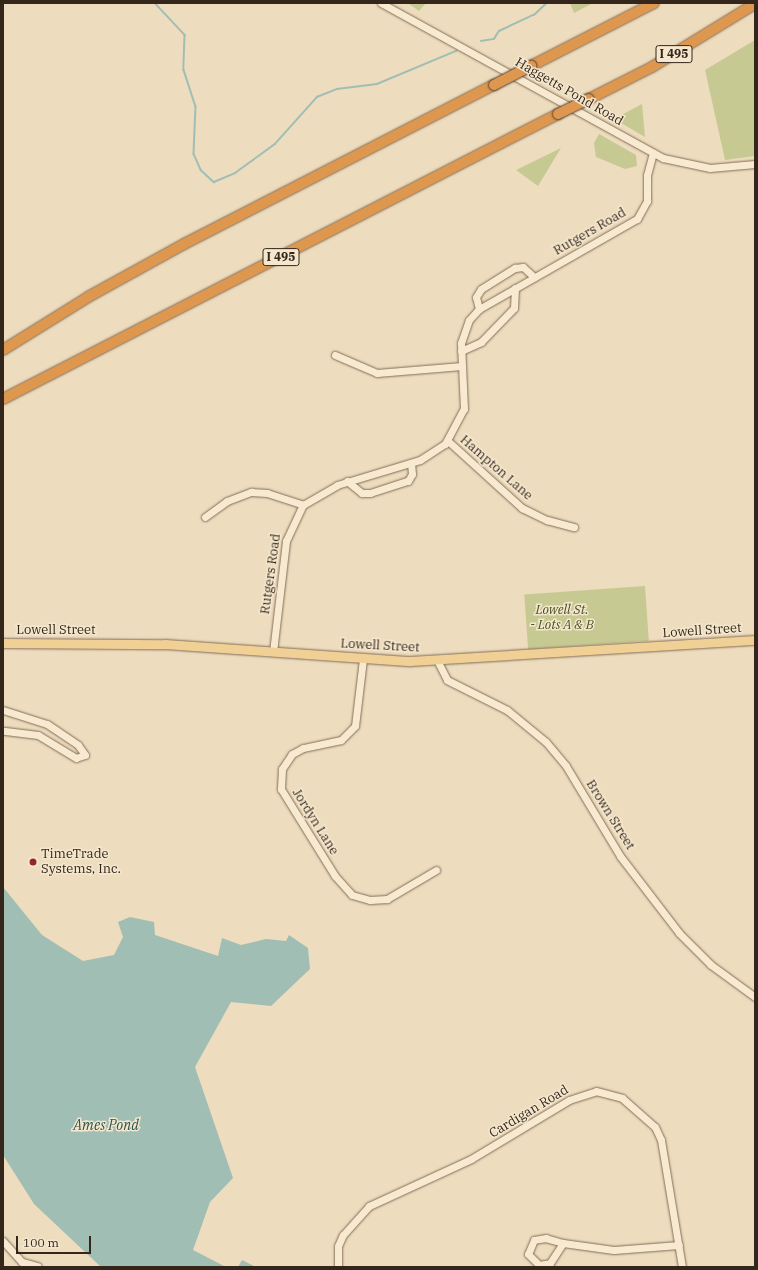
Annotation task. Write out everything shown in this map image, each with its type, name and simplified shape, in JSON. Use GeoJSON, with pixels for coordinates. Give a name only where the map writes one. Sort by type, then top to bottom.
{"type":"FeatureCollection","features":[{"type":"Feature","properties":{"kind":"highway"},"geometry":{"type":"LineString","coordinates":[[3,350],[159,258],[654,3]]}},
{"type":"Feature","properties":{"kind":"highway","name":"I 495"},"geometry":{"type":"LineString","coordinates":[[3,399],[652,66],[755,4]]}},
{"type":"Feature","properties":{"kind":"main road","name":"Lowell Street"},"geometry":{"type":"LineString","coordinates":[[3,644],[152,644],[363,659],[437,660],[755,640]]}},
{"type":"Feature","properties":{"kind":"street","name":"Haggetts Pond Road"},"geometry":{"type":"LineString","coordinates":[[381,3],[653,153],[698,167],[755,164]]}},
{"type":"Feature","properties":{"kind":"street","name":"Rutgers Road"},"geometry":{"type":"LineString","coordinates":[[273,652],[286,541],[303,505],[318,494],[347,481],[411,463],[433,454],[448,441],[464,409],[461,351],[466,324],[479,308],[637,219],[647,201],[647,175],[653,153]]}},
{"type":"Feature","properties":{"kind":"street"},"geometry":{"type":"LineString","coordinates":[[479,308],[476,298],[481,289],[515,268],[523,267],[534,277]]}},
{"type":"Feature","properties":{"kind":"street"},"geometry":{"type":"LineString","coordinates":[[461,351],[481,342],[514,308],[515,288]]}},
{"type":"Feature","properties":{"kind":"street"},"geometry":{"type":"LineString","coordinates":[[335,355],[377,373],[462,366]]}},
{"type":"Feature","properties":{"kind":"street","name":"Hampton Lane"},"geometry":{"type":"LineString","coordinates":[[448,441],[522,508],[547,520],[574,527]]}},
{"type":"Feature","properties":{"kind":"street"},"geometry":{"type":"LineString","coordinates":[[347,481],[362,493],[370,493],[408,481],[412,476],[411,463]]}},
{"type":"Feature","properties":{"kind":"street"},"geometry":{"type":"LineString","coordinates":[[205,517],[227,501],[251,492],[267,493],[303,505]]}},
{"type":"Feature","properties":{"kind":"street","name":"Jordyn Lane"},"geometry":{"type":"LineString","coordinates":[[363,659],[355,726],[340,740],[303,748],[292,754],[282,769],[281,789],[334,876],[352,895],[370,900],[387,898],[436,870]]}},
{"type":"Feature","properties":{"kind":"street","name":"Brown Street"},"geometry":{"type":"LineString","coordinates":[[437,660],[447,680],[507,710],[546,742],[566,766],[620,856],[679,933],[711,965],[755,997]]}},
{"type":"Feature","properties":{"kind":"street"},"geometry":{"type":"LineString","coordinates":[[3,710],[47,724],[78,745],[85,755],[76,758],[38,736],[3,731]]}},
{"type":"Feature","properties":{"kind":"street","name":"Cardigan Road"},"geometry":{"type":"LineString","coordinates":[[338,1267],[338,1246],[343,1235],[369,1206],[471,1159],[569,1100],[596,1091],[622,1098],[655,1126],[661,1140],[682,1267]]}},
{"type":"Feature","properties":{"kind":"street"},"geometry":{"type":"LineString","coordinates":[[563,1243],[550,1263],[539,1265],[528,1254],[534,1240],[546,1238],[563,1243],[614,1250],[679,1245]]}},
{"type":"Feature","properties":{"kind":"street"},"geometry":{"type":"LineString","coordinates":[[3,1241],[22,1262],[37,1266]]}},
{"type":"Feature","properties":{"kind":"green space"},"geometry":{"type":"Polygon","coordinates":[[[408,3],[426,3],[419,11],[408,3]]]}},
{"type":"Feature","properties":{"kind":"green space"},"geometry":{"type":"Polygon","coordinates":[[[570,3],[593,3],[574,13],[570,3]]]}},
{"type":"Feature","properties":{"kind":"green space"},"geometry":{"type":"Polygon","coordinates":[[[755,40],[755,156],[725,160],[705,70],[755,40]]]}},
{"type":"Feature","properties":{"kind":"green space"},"geometry":{"type":"Polygon","coordinates":[[[642,104],[645,137],[614,119],[642,104]]]}},
{"type":"Feature","properties":{"kind":"green space"},"geometry":{"type":"Polygon","coordinates":[[[599,134],[636,155],[637,166],[625,169],[596,157],[594,143],[599,134]]]}},
{"type":"Feature","properties":{"kind":"green space"},"geometry":{"type":"Polygon","coordinates":[[[561,148],[538,186],[516,170],[561,148]]]}},
{"type":"Feature","properties":{"kind":"green space","name":"Lowell St. - Lots A & B"},"geometry":{"type":"Polygon","coordinates":[[[645,586],[649,641],[528,649],[524,594],[645,586]]]}},
{"type":"Feature","properties":{"kind":"water","name":"Ames Pond"},"geometry":{"type":"Polygon","coordinates":[[[3,887],[42,935],[83,961],[114,955],[123,937],[118,922],[130,917],[154,922],[155,935],[218,956],[222,938],[241,945],[266,939],[286,941],[289,935],[308,948],[310,969],[271,1006],[231,1002],[195,1067],[233,1178],[210,1202],[193,1250],[226,1267],[101,1267],[34,1204],[3,1155],[3,887]]]}},
{"type":"Feature","properties":{"kind":"water"},"geometry":{"type":"Polygon","coordinates":[[[242,1260],[256,1267],[238,1267],[242,1260]]]}},
{"type":"Feature","properties":{"kind":"waterway"},"geometry":{"type":"LineString","coordinates":[[155,3],[185,35],[184,70],[196,106],[194,154],[201,170],[214,182],[235,173],[275,144],[317,97],[337,89],[377,84],[456,51]]}},
{"type":"Feature","properties":{"kind":"waterway"},"geometry":{"type":"LineString","coordinates":[[481,41],[494,39],[499,31],[534,15],[547,3]]}},
{"type":"Feature","properties":{"kind":"place","name":"TimeTrade Systems, Inc."},"geometry":{"type":"Point","coordinates":[33,862]}}]}
